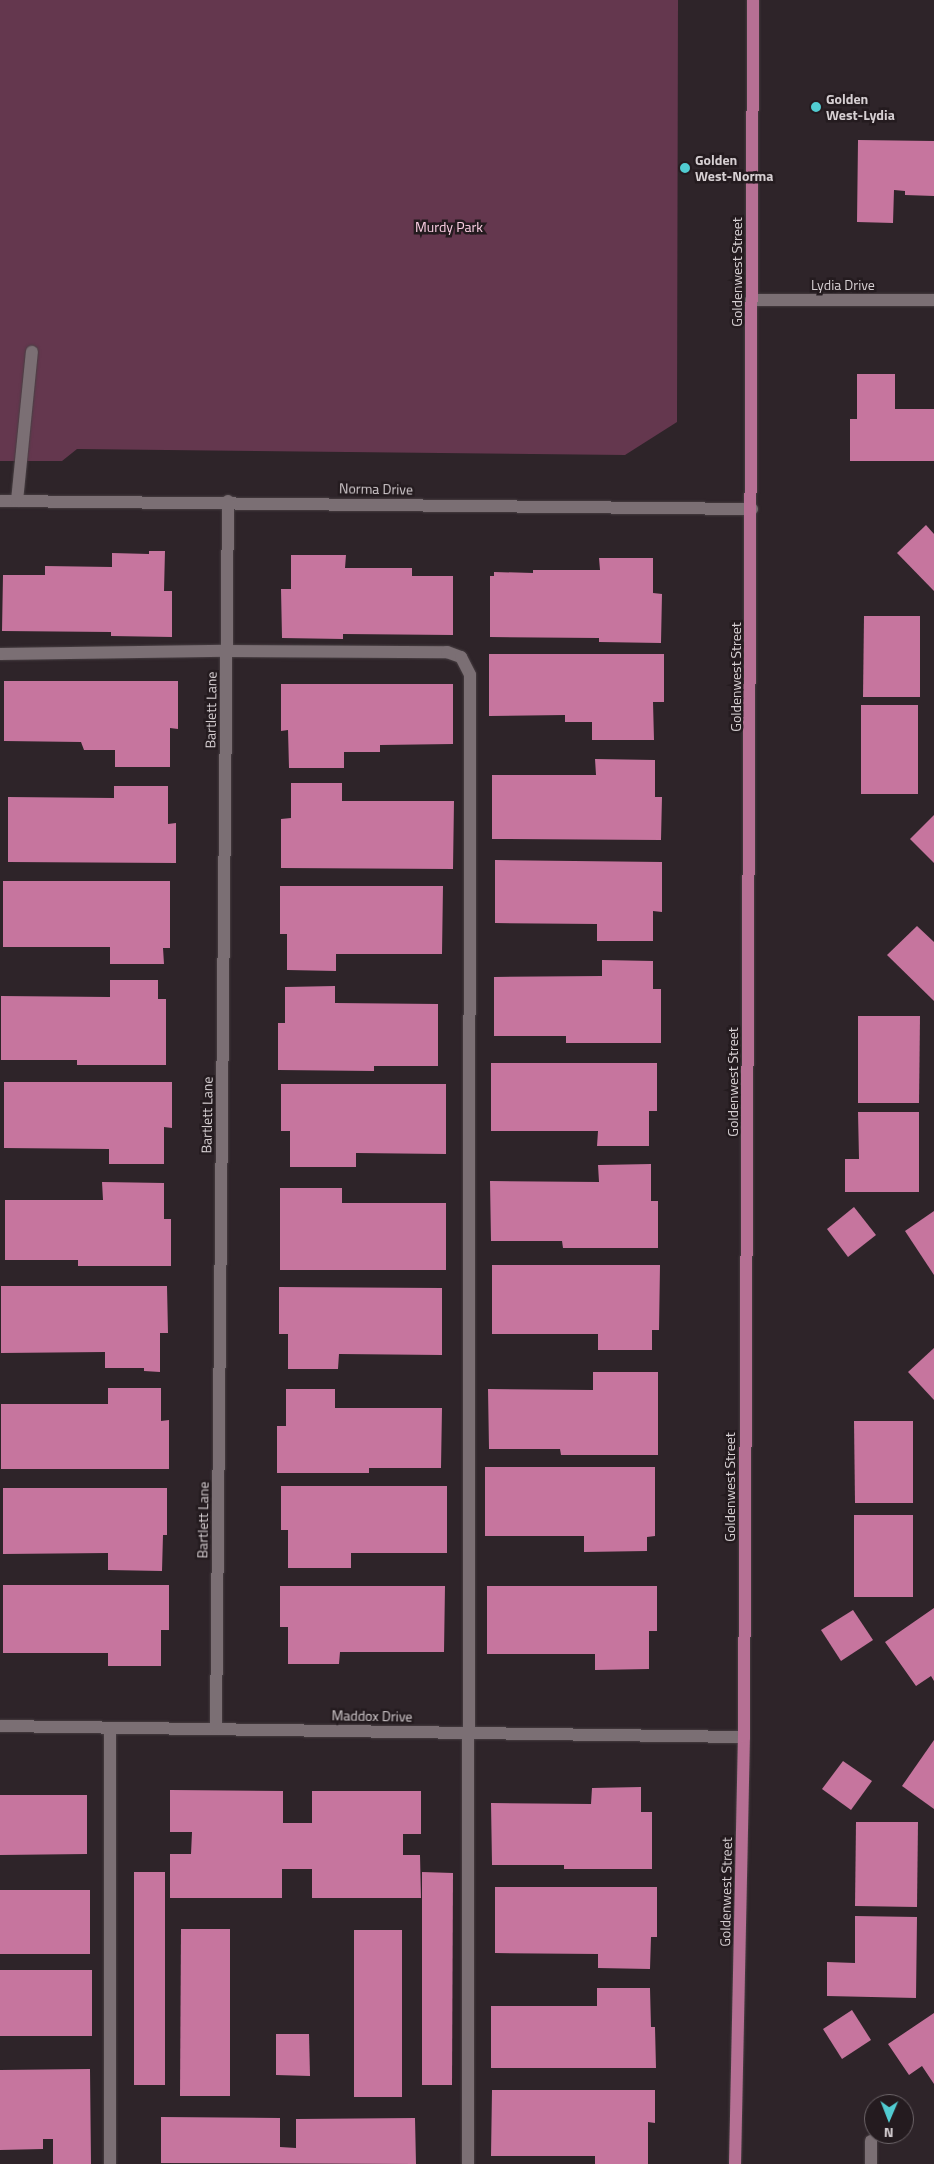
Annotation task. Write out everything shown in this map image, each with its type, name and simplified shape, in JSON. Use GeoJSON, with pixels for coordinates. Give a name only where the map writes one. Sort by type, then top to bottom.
{"type":"FeatureCollection","features":[{"type":"Feature","properties":{"kind":"main road","name":"Goldenwest Street"},"geometry":{"type":"LineString","coordinates":[[736,2164],[744,1737],[752,509],[753,0]]}},
{"type":"Feature","properties":{"kind":"street","name":"Lydia Drive"},"geometry":{"type":"LineString","coordinates":[[751,300],[934,300]]}},
{"type":"Feature","properties":{"kind":"street"},"geometry":{"type":"LineString","coordinates":[[17,501],[32,352]]}},
{"type":"Feature","properties":{"kind":"street","name":"Norma Drive"},"geometry":{"type":"LineString","coordinates":[[0,500],[752,509]]}},
{"type":"Feature","properties":{"kind":"street","name":"Bartlett Lane"},"geometry":{"type":"LineString","coordinates":[[216,1728],[228,502]]}},
{"type":"Feature","properties":{"kind":"street"},"geometry":{"type":"LineString","coordinates":[[0,654],[227,650],[447,652],[461,658],[470,675],[468,2164]]}},
{"type":"Feature","properties":{"kind":"street","name":"Maddox Drive"},"geometry":{"type":"LineString","coordinates":[[0,1726],[744,1737]]}},
{"type":"Feature","properties":{"kind":"street"},"geometry":{"type":"LineString","coordinates":[[110,1728],[110,2164]]}},
{"type":"Feature","properties":{"kind":"street"},"geometry":{"type":"LineString","coordinates":[[871,2144],[871,2164]]}},
{"type":"Feature","properties":{"kind":"green space","name":"Murdy Park"},"geometry":{"type":"Polygon","coordinates":[[[0,0],[678,0],[677,422],[625,455],[77,449],[62,461],[0,461],[0,0]]]}},
{"type":"Feature","properties":{"kind":"building"},"geometry":{"type":"Polygon","coordinates":[[[858,140],[934,141],[934,196],[905,195],[905,191],[894,190],[893,223],[857,222],[858,140]]]}},
{"type":"Feature","properties":{"kind":"building"},"geometry":{"type":"Polygon","coordinates":[[[857,374],[895,374],[895,409],[934,409],[934,461],[850,461],[850,419],[857,419],[857,374]]]}},
{"type":"Feature","properties":{"kind":"building"},"geometry":{"type":"Polygon","coordinates":[[[926,525],[934,534],[934,591],[897,553],[926,525]]]}},
{"type":"Feature","properties":{"kind":"building"},"geometry":{"type":"Polygon","coordinates":[[[149,551],[165,551],[164,591],[172,591],[172,637],[111,636],[111,632],[2,631],[3,575],[45,575],[45,566],[112,567],[112,553],[149,554],[149,551]]]}},
{"type":"Feature","properties":{"kind":"building"},"geometry":{"type":"Polygon","coordinates":[[[291,555],[346,555],[345,568],[412,568],[412,576],[453,576],[453,635],[343,634],[343,639],[282,638],[281,589],[291,589],[291,555]]]}},
{"type":"Feature","properties":{"kind":"building"},"geometry":{"type":"Polygon","coordinates":[[[599,558],[653,558],[653,593],[662,594],[661,643],[599,642],[599,638],[490,637],[490,576],[494,576],[494,572],[533,573],[533,570],[600,570],[599,558]]]}},
{"type":"Feature","properties":{"kind":"building"},"geometry":{"type":"Polygon","coordinates":[[[864,616],[920,616],[920,697],[863,697],[864,616]]]}},
{"type":"Feature","properties":{"kind":"building"},"geometry":{"type":"Polygon","coordinates":[[[489,654],[664,654],[664,702],[653,702],[654,740],[592,740],[592,722],[565,722],[565,715],[489,716],[489,654]]]}},
{"type":"Feature","properties":{"kind":"building"},"geometry":{"type":"Polygon","coordinates":[[[4,681],[178,681],[178,729],[170,728],[170,767],[115,767],[115,750],[84,750],[81,742],[4,741],[4,681]]]}},
{"type":"Feature","properties":{"kind":"building"},"geometry":{"type":"Polygon","coordinates":[[[281,684],[453,684],[453,744],[380,745],[380,752],[344,752],[344,768],[289,768],[288,730],[281,731],[281,684]]]}},
{"type":"Feature","properties":{"kind":"building"},"geometry":{"type":"Polygon","coordinates":[[[861,705],[918,705],[918,794],[861,794],[861,705]]]}},
{"type":"Feature","properties":{"kind":"building"},"geometry":{"type":"Polygon","coordinates":[[[595,759],[655,760],[655,797],[662,797],[661,840],[492,839],[492,775],[596,775],[595,759]]]}},
{"type":"Feature","properties":{"kind":"building"},"geometry":{"type":"Polygon","coordinates":[[[291,783],[342,783],[342,801],[454,801],[453,869],[281,868],[281,819],[291,818],[291,783]]]}},
{"type":"Feature","properties":{"kind":"building"},"geometry":{"type":"Polygon","coordinates":[[[114,786],[168,786],[168,824],[176,823],[176,863],[8,862],[8,797],[114,798],[114,786]]]}},
{"type":"Feature","properties":{"kind":"building"},"geometry":{"type":"Polygon","coordinates":[[[934,815],[934,863],[910,839],[934,815]]]}},
{"type":"Feature","properties":{"kind":"building"},"geometry":{"type":"Polygon","coordinates":[[[495,860],[662,862],[662,912],[653,911],[653,941],[597,941],[597,924],[495,923],[495,860]]]}},
{"type":"Feature","properties":{"kind":"building"},"geometry":{"type":"Polygon","coordinates":[[[3,881],[170,881],[170,948],[163,948],[164,964],[110,964],[110,947],[3,947],[3,881]]]}},
{"type":"Feature","properties":{"kind":"building"},"geometry":{"type":"Polygon","coordinates":[[[280,886],[443,886],[442,954],[336,954],[336,971],[287,970],[287,934],[280,934],[280,886]]]}},
{"type":"Feature","properties":{"kind":"building"},"geometry":{"type":"Polygon","coordinates":[[[917,926],[934,942],[934,1001],[887,955],[917,926]]]}},
{"type":"Feature","properties":{"kind":"building"},"geometry":{"type":"Polygon","coordinates":[[[602,960],[653,961],[653,989],[661,989],[661,1043],[566,1043],[566,1036],[494,1036],[494,977],[602,976],[602,960]]]}},
{"type":"Feature","properties":{"kind":"building"},"geometry":{"type":"Polygon","coordinates":[[[110,980],[158,980],[158,999],[166,999],[166,1065],[77,1065],[77,1060],[1,1060],[1,996],[110,997],[110,980]]]}},
{"type":"Feature","properties":{"kind":"building"},"geometry":{"type":"Polygon","coordinates":[[[335,986],[335,1003],[438,1004],[438,1066],[374,1066],[374,1071],[278,1070],[278,1023],[285,1023],[285,987],[335,986]]]}},
{"type":"Feature","properties":{"kind":"building"},"geometry":{"type":"Polygon","coordinates":[[[858,1016],[920,1016],[919,1103],[858,1103],[858,1016]]]}},
{"type":"Feature","properties":{"kind":"building"},"geometry":{"type":"Polygon","coordinates":[[[491,1063],[657,1063],[657,1111],[649,1111],[649,1146],[597,1146],[598,1131],[491,1131],[491,1063]]]}},
{"type":"Feature","properties":{"kind":"building"},"geometry":{"type":"Polygon","coordinates":[[[4,1082],[172,1082],[172,1128],[164,1127],[164,1164],[109,1164],[109,1149],[4,1148],[4,1082]]]}},
{"type":"Feature","properties":{"kind":"building"},"geometry":{"type":"Polygon","coordinates":[[[281,1084],[446,1084],[446,1154],[356,1153],[356,1167],[290,1167],[290,1131],[281,1131],[281,1084]]]}},
{"type":"Feature","properties":{"kind":"building"},"geometry":{"type":"Polygon","coordinates":[[[858,1112],[919,1112],[919,1192],[845,1192],[845,1159],[859,1159],[858,1112]]]}},
{"type":"Feature","properties":{"kind":"building"},"geometry":{"type":"Polygon","coordinates":[[[651,1164],[651,1201],[658,1201],[658,1248],[563,1248],[562,1241],[491,1241],[490,1181],[599,1182],[598,1165],[651,1164]]]}},
{"type":"Feature","properties":{"kind":"building"},"geometry":{"type":"Polygon","coordinates":[[[102,1182],[164,1183],[164,1219],[171,1219],[171,1266],[78,1266],[78,1260],[5,1260],[5,1200],[103,1200],[102,1182]]]}},
{"type":"Feature","properties":{"kind":"building"},"geometry":{"type":"Polygon","coordinates":[[[280,1188],[342,1188],[342,1203],[446,1203],[446,1270],[280,1270],[280,1188]]]}},
{"type":"Feature","properties":{"kind":"building"},"geometry":{"type":"Polygon","coordinates":[[[854,1207],[876,1235],[848,1257],[827,1229],[854,1207]]]}},
{"type":"Feature","properties":{"kind":"building"},"geometry":{"type":"Polygon","coordinates":[[[934,1211],[934,1275],[905,1231],[934,1211]]]}},
{"type":"Feature","properties":{"kind":"building"},"geometry":{"type":"Polygon","coordinates":[[[492,1265],[660,1265],[659,1330],[652,1330],[652,1350],[598,1350],[598,1334],[492,1334],[492,1265]]]}},
{"type":"Feature","properties":{"kind":"building"},"geometry":{"type":"Polygon","coordinates":[[[1,1286],[167,1286],[168,1333],[160,1333],[160,1372],[144,1371],[144,1368],[105,1368],[105,1352],[1,1353],[1,1286]]]}},
{"type":"Feature","properties":{"kind":"building"},"geometry":{"type":"Polygon","coordinates":[[[279,1287],[442,1288],[442,1355],[339,1354],[338,1369],[288,1369],[288,1334],[279,1334],[279,1287]]]}},
{"type":"Feature","properties":{"kind":"building"},"geometry":{"type":"Polygon","coordinates":[[[934,1348],[934,1400],[908,1372],[934,1348]]]}},
{"type":"Feature","properties":{"kind":"building"},"geometry":{"type":"Polygon","coordinates":[[[593,1372],[658,1372],[658,1455],[561,1455],[560,1449],[489,1449],[488,1389],[593,1390],[593,1372]]]}},
{"type":"Feature","properties":{"kind":"building"},"geometry":{"type":"Polygon","coordinates":[[[108,1388],[161,1388],[161,1421],[169,1420],[169,1469],[1,1469],[1,1404],[108,1404],[108,1388]]]}},
{"type":"Feature","properties":{"kind":"building"},"geometry":{"type":"Polygon","coordinates":[[[286,1389],[335,1389],[335,1408],[442,1408],[441,1468],[369,1468],[369,1473],[277,1473],[277,1426],[286,1426],[286,1389]]]}},
{"type":"Feature","properties":{"kind":"building"},"geometry":{"type":"Polygon","coordinates":[[[854,1421],[913,1421],[913,1503],[855,1503],[854,1421]]]}},
{"type":"Feature","properties":{"kind":"building"},"geometry":{"type":"Polygon","coordinates":[[[485,1467],[655,1467],[655,1536],[647,1537],[647,1551],[584,1552],[584,1536],[485,1536],[485,1467]]]}},
{"type":"Feature","properties":{"kind":"building"},"geometry":{"type":"Polygon","coordinates":[[[281,1486],[447,1486],[447,1553],[351,1553],[351,1568],[288,1568],[288,1530],[281,1530],[281,1486]]]}},
{"type":"Feature","properties":{"kind":"building"},"geometry":{"type":"Polygon","coordinates":[[[3,1488],[167,1488],[167,1535],[163,1535],[162,1571],[108,1570],[108,1553],[3,1554],[3,1488]]]}},
{"type":"Feature","properties":{"kind":"building"},"geometry":{"type":"Polygon","coordinates":[[[854,1515],[913,1515],[913,1597],[854,1597],[854,1515]]]}},
{"type":"Feature","properties":{"kind":"building"},"geometry":{"type":"Polygon","coordinates":[[[3,1585],[169,1585],[169,1630],[161,1630],[161,1666],[108,1666],[108,1653],[3,1653],[3,1585]]]}},
{"type":"Feature","properties":{"kind":"building"},"geometry":{"type":"Polygon","coordinates":[[[280,1586],[445,1586],[444,1652],[340,1652],[339,1664],[288,1664],[288,1627],[280,1627],[280,1586]]]}},
{"type":"Feature","properties":{"kind":"building"},"geometry":{"type":"Polygon","coordinates":[[[487,1586],[657,1586],[657,1631],[649,1631],[649,1669],[595,1670],[595,1654],[487,1654],[487,1586]]]}},
{"type":"Feature","properties":{"kind":"building"},"geometry":{"type":"Polygon","coordinates":[[[934,1608],[934,1681],[931,1676],[916,1686],[885,1642],[934,1608]]]}},
{"type":"Feature","properties":{"kind":"building"},"geometry":{"type":"Polygon","coordinates":[[[853,1610],[873,1640],[841,1661],[821,1630],[853,1610]]]}},
{"type":"Feature","properties":{"kind":"building"},"geometry":{"type":"Polygon","coordinates":[[[934,1740],[934,1809],[902,1786],[934,1740]]]}},
{"type":"Feature","properties":{"kind":"building"},"geometry":{"type":"Polygon","coordinates":[[[843,1761],[872,1781],[851,1810],[822,1789],[843,1761]]]}},
{"type":"Feature","properties":{"kind":"building"},"geometry":{"type":"Polygon","coordinates":[[[641,1787],[641,1812],[652,1812],[652,1869],[564,1869],[564,1865],[492,1865],[491,1803],[591,1804],[592,1788],[641,1787]]]}},
{"type":"Feature","properties":{"kind":"building"},"geometry":{"type":"Polygon","coordinates":[[[170,1790],[283,1791],[283,1823],[312,1823],[312,1791],[421,1791],[421,1834],[403,1834],[403,1855],[420,1855],[421,1898],[312,1898],[312,1869],[282,1869],[282,1898],[170,1898],[170,1854],[191,1854],[192,1832],[170,1832],[170,1790]]]}},
{"type":"Feature","properties":{"kind":"building"},"geometry":{"type":"Polygon","coordinates":[[[0,1795],[87,1795],[87,1854],[0,1855],[0,1795]]]}},
{"type":"Feature","properties":{"kind":"building"},"geometry":{"type":"Polygon","coordinates":[[[856,1822],[918,1822],[917,1907],[855,1906],[856,1822]]]}},
{"type":"Feature","properties":{"kind":"building"},"geometry":{"type":"Polygon","coordinates":[[[134,1872],[165,1872],[165,2085],[134,2085],[134,1872]]]}},
{"type":"Feature","properties":{"kind":"building"},"geometry":{"type":"Polygon","coordinates":[[[422,1872],[453,1873],[452,2085],[422,2085],[422,1872]]]}},
{"type":"Feature","properties":{"kind":"building"},"geometry":{"type":"Polygon","coordinates":[[[495,1887],[657,1887],[657,1937],[651,1937],[650,1969],[598,1968],[598,1954],[495,1953],[495,1887]]]}},
{"type":"Feature","properties":{"kind":"building"},"geometry":{"type":"Polygon","coordinates":[[[0,1890],[90,1890],[90,1954],[0,1954],[0,1890]]]}},
{"type":"Feature","properties":{"kind":"building"},"geometry":{"type":"Polygon","coordinates":[[[855,1916],[917,1917],[916,1998],[827,1996],[827,1962],[855,1963],[855,1916]]]}},
{"type":"Feature","properties":{"kind":"building"},"geometry":{"type":"Polygon","coordinates":[[[181,1929],[230,1929],[230,2096],[180,2096],[181,1929]]]}},
{"type":"Feature","properties":{"kind":"building"},"geometry":{"type":"Polygon","coordinates":[[[354,1930],[402,1930],[402,2097],[354,2097],[354,1930]]]}},
{"type":"Feature","properties":{"kind":"building"},"geometry":{"type":"Polygon","coordinates":[[[0,1970],[92,1970],[92,2036],[0,2036],[0,1970]]]}},
{"type":"Feature","properties":{"kind":"building"},"geometry":{"type":"Polygon","coordinates":[[[597,1988],[650,1988],[651,2027],[655,2027],[656,2068],[491,2068],[491,2006],[597,2006],[597,1988]]]}},
{"type":"Feature","properties":{"kind":"building"},"geometry":{"type":"Polygon","coordinates":[[[852,2010],[871,2040],[842,2059],[823,2029],[852,2010]]]}},
{"type":"Feature","properties":{"kind":"building"},"geometry":{"type":"Polygon","coordinates":[[[934,2013],[934,2084],[922,2066],[909,2075],[888,2044],[934,2013]]]}},
{"type":"Feature","properties":{"kind":"building"},"geometry":{"type":"Polygon","coordinates":[[[276,2034],[309,2034],[310,2076],[276,2075],[276,2034]]]}},
{"type":"Feature","properties":{"kind":"building"},"geometry":{"type":"Polygon","coordinates":[[[90,2069],[91,2164],[53,2164],[53,2139],[43,2139],[43,2149],[0,2150],[0,2070],[90,2069]]]}},
{"type":"Feature","properties":{"kind":"building"},"geometry":{"type":"Polygon","coordinates":[[[492,2090],[655,2090],[655,2123],[648,2122],[648,2164],[595,2164],[595,2156],[491,2156],[492,2090]]]}},
{"type":"Feature","properties":{"kind":"building"},"geometry":{"type":"Polygon","coordinates":[[[161,2117],[280,2118],[280,2147],[296,2148],[296,2119],[415,2118],[416,2164],[161,2163],[161,2117]]]}},
{"type":"Feature","properties":{"kind":"place","name":"Golden West-Lydia"},"geometry":{"type":"Point","coordinates":[816,107]}},
{"type":"Feature","properties":{"kind":"place","name":"Golden West-Norma"},"geometry":{"type":"Point","coordinates":[685,168]}}]}
